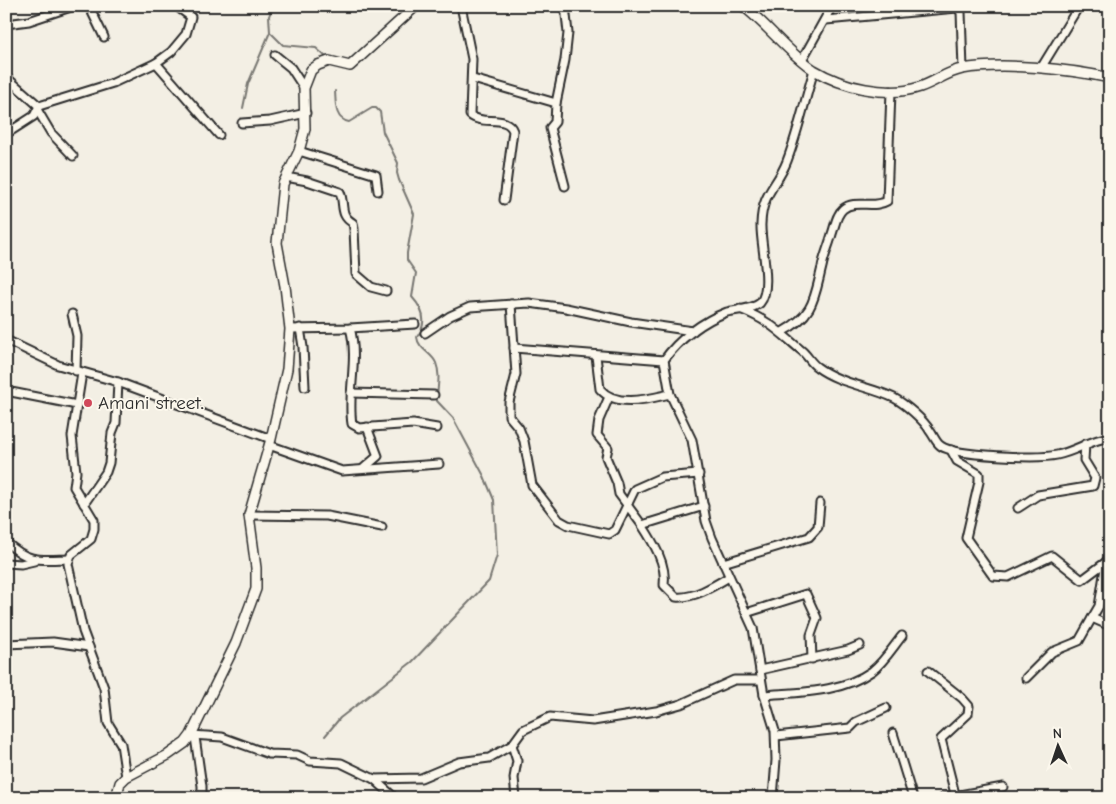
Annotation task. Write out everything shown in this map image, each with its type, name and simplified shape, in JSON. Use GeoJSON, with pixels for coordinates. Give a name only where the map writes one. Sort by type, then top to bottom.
{"type":"FeatureCollection","features":[{"type":"Feature","properties":{"kind":"street"},"geometry":{"type":"LineString","coordinates":[[6,24],[29,20],[74,6]]}},
{"type":"Feature","properties":{"kind":"street"},"geometry":{"type":"LineString","coordinates":[[89,6],[104,37]]}},
{"type":"Feature","properties":{"kind":"street"},"geometry":{"type":"LineString","coordinates":[[6,134],[38,108],[113,83],[156,63],[171,52],[186,34],[192,20],[189,14],[176,6]]}},
{"type":"Feature","properties":{"kind":"street"},"geometry":{"type":"LineString","coordinates":[[116,798],[120,783],[126,776],[168,755],[185,744],[193,736],[236,643],[256,589],[256,568],[248,515],[270,442],[287,369],[290,329],[277,243],[279,205],[286,177],[299,151],[305,129],[304,88],[308,75],[318,64],[329,61],[350,66],[416,6]]}},
{"type":"Feature","properties":{"kind":"street"},"geometry":{"type":"LineString","coordinates":[[460,6],[472,59],[473,79],[470,115],[484,121],[506,123],[511,126],[513,131],[504,200]]}},
{"type":"Feature","properties":{"kind":"street"},"geometry":{"type":"LineString","coordinates":[[564,186],[550,128],[555,122],[556,103],[568,33],[565,6]]}},
{"type":"Feature","properties":{"kind":"street"},"geometry":{"type":"LineString","coordinates":[[743,6],[814,70],[850,85],[891,91],[921,87],[951,72],[963,69],[1041,68],[1110,78]]}},
{"type":"Feature","properties":{"kind":"street"},"geometry":{"type":"LineString","coordinates":[[802,60],[826,20],[832,6]]}},
{"type":"Feature","properties":{"kind":"street"},"geometry":{"type":"LineString","coordinates":[[1041,68],[1079,6]]}},
{"type":"Feature","properties":{"kind":"street"},"geometry":{"type":"LineString","coordinates":[[826,20],[957,8],[960,12],[963,69]]}},
{"type":"Feature","properties":{"kind":"street"},"geometry":{"type":"LineString","coordinates":[[275,55],[291,68],[304,88]]}},
{"type":"Feature","properties":{"kind":"street"},"geometry":{"type":"LineString","coordinates":[[156,63],[219,135]]}},
{"type":"Feature","properties":{"kind":"street"},"geometry":{"type":"LineString","coordinates":[[514,348],[664,360],[694,330],[712,318],[740,308],[756,306],[764,296],[766,278],[761,224],[764,205],[767,193],[785,166],[792,148],[814,70]]}},
{"type":"Feature","properties":{"kind":"street"},"geometry":{"type":"LineString","coordinates":[[6,78],[38,108],[51,133],[73,156]]}},
{"type":"Feature","properties":{"kind":"street"},"geometry":{"type":"LineString","coordinates":[[473,79],[556,103]]}},
{"type":"Feature","properties":{"kind":"street"},"geometry":{"type":"LineString","coordinates":[[782,332],[799,322],[813,306],[822,265],[838,216],[843,209],[852,205],[882,204],[887,200],[891,91]]}},
{"type":"Feature","properties":{"kind":"street"},"geometry":{"type":"LineString","coordinates":[[242,123],[270,121],[306,113]]}},
{"type":"Feature","properties":{"kind":"street"},"geometry":{"type":"LineString","coordinates":[[299,151],[376,175],[378,192]]}},
{"type":"Feature","properties":{"kind":"street"},"geometry":{"type":"LineString","coordinates":[[286,177],[307,181],[340,192],[342,211],[346,219],[353,223],[356,274],[370,287],[386,291]]}},
{"type":"Feature","properties":{"kind":"street"},"geometry":{"type":"LineString","coordinates":[[425,332],[450,316],[470,307],[511,304],[548,305],[631,322],[694,330]]}},
{"type":"Feature","properties":{"kind":"street"},"geometry":{"type":"LineString","coordinates":[[511,304],[516,374],[509,402],[509,416],[519,428],[528,456],[532,485],[543,502],[559,520],[609,534],[615,530],[635,489],[662,477],[699,474]]}},
{"type":"Feature","properties":{"kind":"street"},"geometry":{"type":"LineString","coordinates":[[740,308],[763,319],[782,332],[787,340],[802,351],[816,367],[845,382],[894,398],[910,409],[929,429],[939,445],[950,450],[970,454],[991,453],[1034,458],[1076,450],[1085,444],[1110,437]]}},
{"type":"Feature","properties":{"kind":"street"},"geometry":{"type":"LineString","coordinates":[[6,563],[21,564],[34,561],[68,559],[94,536],[94,520],[74,487],[76,472],[72,436],[77,405],[79,372],[77,336],[72,314]]}},
{"type":"Feature","properties":{"kind":"street"},"geometry":{"type":"LineString","coordinates":[[290,329],[415,324]]}},
{"type":"Feature","properties":{"kind":"street"},"geometry":{"type":"LineString","coordinates":[[300,328],[304,347],[306,387]]}},
{"type":"Feature","properties":{"kind":"street"},"geometry":{"type":"LineString","coordinates":[[350,328],[355,343],[351,393],[352,424],[358,428],[413,424],[437,428]]}},
{"type":"Feature","properties":{"kind":"street"},"geometry":{"type":"LineString","coordinates":[[6,340],[58,366],[118,382],[335,469],[439,464]]}},
{"type":"Feature","properties":{"kind":"street"},"geometry":{"type":"LineString","coordinates":[[596,356],[600,388],[609,397],[630,400],[670,394]]}},
{"type":"Feature","properties":{"kind":"street"},"geometry":{"type":"LineString","coordinates":[[664,360],[670,394],[692,440],[706,521],[753,628],[764,695],[776,736],[773,798]]}},
{"type":"Feature","properties":{"kind":"street"},"geometry":{"type":"LineString","coordinates":[[84,504],[106,472],[109,463],[112,433],[116,424],[118,382]]}},
{"type":"Feature","properties":{"kind":"street"},"geometry":{"type":"LineString","coordinates":[[6,391],[23,392],[77,405]]}},
{"type":"Feature","properties":{"kind":"street"},"geometry":{"type":"LineString","coordinates":[[351,393],[434,395]]}},
{"type":"Feature","properties":{"kind":"street"},"geometry":{"type":"LineString","coordinates":[[609,397],[600,420],[597,435],[608,448],[606,457],[618,483],[619,494],[642,525],[657,551],[665,576],[664,585],[676,597],[684,597],[702,591],[729,577]]}},
{"type":"Feature","properties":{"kind":"street"},"geometry":{"type":"LineString","coordinates":[[364,469],[378,456],[367,428]]}},
{"type":"Feature","properties":{"kind":"street"},"geometry":{"type":"LineString","coordinates":[[1018,508],[1038,496],[1093,486],[1095,478],[1084,460],[1085,444]]}},
{"type":"Feature","properties":{"kind":"street"},"geometry":{"type":"LineString","coordinates":[[950,450],[957,461],[979,474],[980,482],[966,538],[993,576],[1008,577],[1052,556],[1082,580],[1108,559]]}},
{"type":"Feature","properties":{"kind":"street"},"geometry":{"type":"LineString","coordinates":[[723,563],[809,537],[818,527],[820,503]]}},
{"type":"Feature","properties":{"kind":"street"},"geometry":{"type":"LineString","coordinates":[[642,525],[704,506]]}},
{"type":"Feature","properties":{"kind":"street"},"geometry":{"type":"LineString","coordinates":[[248,515],[328,516],[382,527]]}},
{"type":"Feature","properties":{"kind":"street"},"geometry":{"type":"LineString","coordinates":[[6,542],[20,554],[34,561]]}},
{"type":"Feature","properties":{"kind":"street"},"geometry":{"type":"LineString","coordinates":[[68,559],[77,609],[88,647],[104,688],[108,723],[121,744],[126,776]]}},
{"type":"Feature","properties":{"kind":"street"},"geometry":{"type":"LineString","coordinates":[[1026,678],[1052,652],[1079,641],[1099,606],[1108,559]]}},
{"type":"Feature","properties":{"kind":"street"},"geometry":{"type":"LineString","coordinates":[[746,613],[806,594],[817,618],[811,635],[812,659]]}},
{"type":"Feature","properties":{"kind":"street"},"geometry":{"type":"LineString","coordinates":[[1092,618],[1110,626]]}},
{"type":"Feature","properties":{"kind":"street"},"geometry":{"type":"LineString","coordinates":[[764,695],[840,687],[873,670],[902,636]]}},
{"type":"Feature","properties":{"kind":"street"},"geometry":{"type":"LineString","coordinates":[[6,644],[53,642],[88,647]]}},
{"type":"Feature","properties":{"kind":"street"},"geometry":{"type":"LineString","coordinates":[[760,670],[812,659],[860,645]]}},
{"type":"Feature","properties":{"kind":"street"},"geometry":{"type":"LineString","coordinates":[[928,671],[962,698],[969,706],[966,717],[940,739],[955,794]]}},
{"type":"Feature","properties":{"kind":"street"},"geometry":{"type":"LineString","coordinates":[[374,779],[421,778],[460,762],[489,758],[512,746],[523,730],[550,717],[593,721],[656,711],[681,704],[734,680],[762,680]]}},
{"type":"Feature","properties":{"kind":"street"},"geometry":{"type":"LineString","coordinates":[[776,736],[850,728],[856,722],[886,708]]}},
{"type":"Feature","properties":{"kind":"street"},"geometry":{"type":"LineString","coordinates":[[893,733],[913,798]]}},
{"type":"Feature","properties":{"kind":"street"},"geometry":{"type":"LineString","coordinates":[[193,736],[222,737],[268,754],[297,755],[310,761],[341,763],[374,779],[395,798]]}},
{"type":"Feature","properties":{"kind":"street"},"geometry":{"type":"LineString","coordinates":[[193,736],[202,786],[202,798]]}},
{"type":"Feature","properties":{"kind":"street"},"geometry":{"type":"LineString","coordinates":[[512,746],[517,761],[514,778],[516,798]]}},
{"type":"Feature","properties":{"kind":"street"},"geometry":{"type":"LineString","coordinates":[[943,798],[955,794],[1003,787]]}},
{"type":"Feature","properties":{"kind":"waterway"},"geometry":{"type":"LineString","coordinates":[[243,108],[248,84],[270,32],[269,16],[273,6]]}},
{"type":"Feature","properties":{"kind":"waterway"},"geometry":{"type":"LineString","coordinates":[[271,33],[283,45],[316,48],[326,57]]}},
{"type":"Feature","properties":{"kind":"waterway"},"geometry":{"type":"LineString","coordinates":[[325,736],[340,718],[412,662],[489,581],[497,555],[494,500],[484,476],[453,418],[437,401],[439,377],[436,363],[418,341],[417,337],[422,327],[423,316],[419,306],[412,297],[416,273],[407,260],[414,214],[399,180],[397,173],[398,163],[383,132],[380,112],[376,108],[372,108],[349,122],[344,120],[338,114],[335,91]]}},
{"type":"Feature","properties":{"kind":"place","name":"Amani street."},"geometry":{"type":"Point","coordinates":[88,403]}}]}
